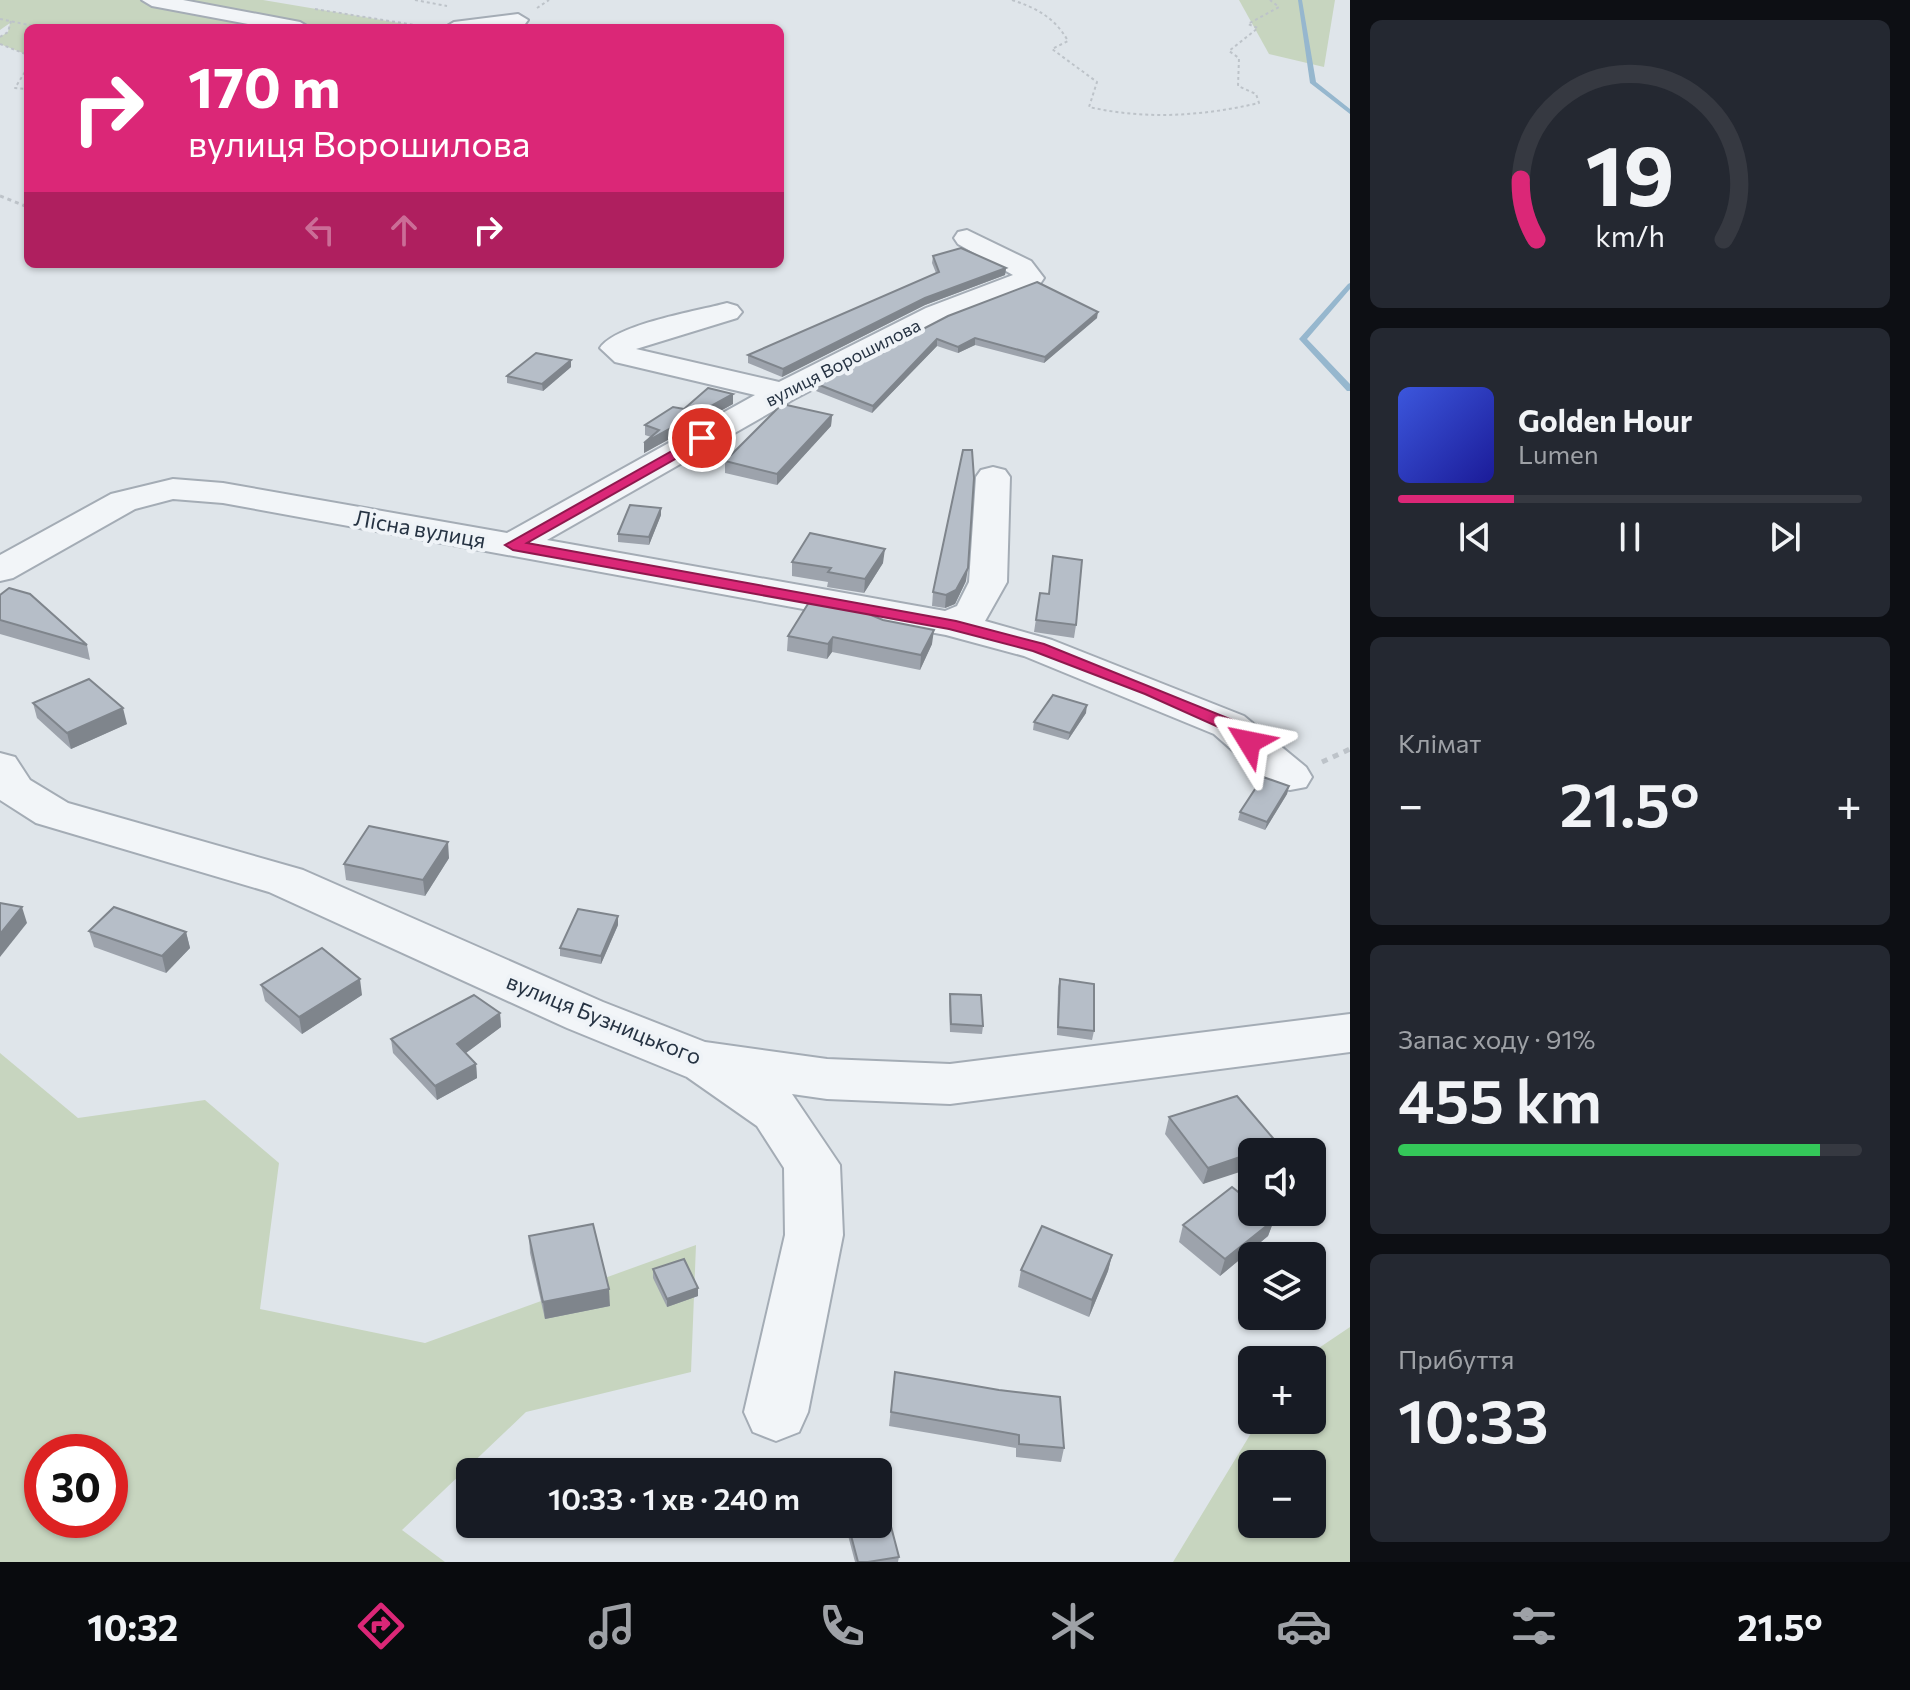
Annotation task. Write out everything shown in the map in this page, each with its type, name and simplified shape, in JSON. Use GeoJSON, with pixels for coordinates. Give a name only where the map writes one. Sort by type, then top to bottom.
{"type":"FeatureCollection","features":[{"type":"Feature","properties":{"kind":"street"},"geometry":{"type":"LineString","coordinates":[[152,0],[279,24]]}},
{"type":"Feature","properties":{"kind":"street"},"geometry":{"type":"LineString","coordinates":[[486,24],[518,20]]}},
{"type":"Feature","properties":{"kind":"street","name":"вулиця Ворошилова"},"geometry":{"type":"LineString","coordinates":[[513,545],[783,392],[936,314],[1030,278],[1021,267],[967,238]]}},
{"type":"Feature","properties":{"kind":"street"},"geometry":{"type":"LineString","coordinates":[[727,312],[633,338],[615,348],[626,356],[783,392]]}},
{"type":"Feature","properties":{"kind":"street"},"geometry":{"type":"LineString","coordinates":[[950,624],[972,613],[988,582],[993,477]]}},
{"type":"Feature","properties":{"kind":"street","name":"Лісна вулиця"},"geometry":{"type":"LineString","coordinates":[[0,570],[123,501],[173,489],[223,493],[950,624],[1038,648],[1229,725],[1290,777]]}},
{"type":"Feature","properties":{"kind":"street","name":"вулиця Бузницького"},"geometry":{"type":"LineString","coordinates":[[0,766],[14,789],[52,813],[286,881],[585,1015],[699,1061],[827,1079],[950,1084],[1350,1033]]}},
{"type":"Feature","properties":{"kind":"street"},"geometry":{"type":"LineString","coordinates":[[699,1061],[776,1111],[812,1165],[814,1235],[776,1412]]}},
{"type":"Feature","properties":{"kind":"path"},"geometry":{"type":"LineString","coordinates":[[1012,0],[1035,8],[1055,20],[1068,41],[1052,49],[1060,57],[1080,66],[1097,82],[1089,107],[1144,118],[1234,109],[1259,103],[1256,94],[1238,86],[1239,58],[1229,51],[1258,28],[1248,24],[1279,7],[1270,0]]}},
{"type":"Feature","properties":{"kind":"path"},"geometry":{"type":"LineString","coordinates":[[308,8],[406,24]]}},
{"type":"Feature","properties":{"kind":"path"},"geometry":{"type":"LineString","coordinates":[[0,19],[25,24]]}},
{"type":"Feature","properties":{"kind":"path"},"geometry":{"type":"LineString","coordinates":[[0,37],[8,32],[11,21]]}},
{"type":"Feature","properties":{"kind":"path"},"geometry":{"type":"LineString","coordinates":[[0,44],[24,53]]}},
{"type":"Feature","properties":{"kind":"path"},"geometry":{"type":"LineString","coordinates":[[24,73],[15,88],[24,89]]}},
{"type":"Feature","properties":{"kind":"path"},"geometry":{"type":"LineString","coordinates":[[0,196],[24,205]]}},
{"type":"Feature","properties":{"kind":"green space"},"geometry":{"type":"Polygon","coordinates":[[[0,0],[263,0],[405,24],[24,24],[24,53],[0,44],[0,37],[8,32],[10,23],[0,30],[0,0]]]}},
{"type":"Feature","properties":{"kind":"green space"},"geometry":{"type":"Polygon","coordinates":[[[1239,0],[1335,0],[1324,67],[1269,54],[1239,0]]]}},
{"type":"Feature","properties":{"kind":"green space"},"geometry":{"type":"Polygon","coordinates":[[[0,1053],[78,1118],[205,1100],[279,1163],[260,1309],[425,1343],[696,1245],[691,1372],[526,1412],[478,1458],[456,1458],[456,1479],[402,1530],[445,1562],[0,1562],[0,1053]]]}},
{"type":"Feature","properties":{"kind":"green space"},"geometry":{"type":"Polygon","coordinates":[[[1350,1327],[1350,1562],[1173,1562],[1238,1455],[1238,1538],[1326,1538],[1326,1450],[1241,1450],[1251,1434],[1326,1434],[1326,1346],[1322,1346],[1350,1327]]]}},
{"type":"Feature","properties":{"kind":"building"},"geometry":{"type":"Polygon","coordinates":[[[961,248],[1006,268],[925,298],[783,369],[748,355],[939,272],[933,256],[961,248]]]}},
{"type":"Feature","properties":{"kind":"building"},"geometry":{"type":"Polygon","coordinates":[[[1037,282],[1098,312],[1045,357],[975,338],[958,347],[937,339],[873,406],[817,384],[948,316],[1037,282]]]}},
{"type":"Feature","properties":{"kind":"building"},"geometry":{"type":"Polygon","coordinates":[[[536,353],[571,360],[542,384],[507,376],[536,353]]]}},
{"type":"Feature","properties":{"kind":"building"},"geometry":{"type":"Polygon","coordinates":[[[708,388],[733,394],[644,443],[659,430],[645,425],[673,407],[684,409],[708,388]]]}},
{"type":"Feature","properties":{"kind":"building"},"geometry":{"type":"Polygon","coordinates":[[[782,404],[832,415],[777,474],[725,461],[782,404]]]}},
{"type":"Feature","properties":{"kind":"building"},"geometry":{"type":"Polygon","coordinates":[[[963,450],[972,450],[974,478],[968,568],[956,590],[946,595],[933,592],[963,450]]]}},
{"type":"Feature","properties":{"kind":"building"},"geometry":{"type":"Polygon","coordinates":[[[630,505],[661,508],[649,537],[618,534],[630,505]]]}},
{"type":"Feature","properties":{"kind":"building"},"geometry":{"type":"Polygon","coordinates":[[[810,533],[885,549],[865,579],[828,572],[831,568],[792,562],[810,533]]]}},
{"type":"Feature","properties":{"kind":"building"},"geometry":{"type":"Polygon","coordinates":[[[1053,556],[1082,560],[1076,625],[1036,620],[1040,593],[1049,594],[1053,556]]]}},
{"type":"Feature","properties":{"kind":"building"},"geometry":{"type":"Polygon","coordinates":[[[9,588],[30,594],[87,645],[0,620],[0,595],[9,588]]]}},
{"type":"Feature","properties":{"kind":"building"},"geometry":{"type":"Polygon","coordinates":[[[811,599],[847,605],[883,620],[934,630],[921,655],[833,637],[828,644],[788,636],[811,599]]]}},
{"type":"Feature","properties":{"kind":"building"},"geometry":{"type":"Polygon","coordinates":[[[89,679],[123,708],[67,733],[33,703],[89,679]]]}},
{"type":"Feature","properties":{"kind":"building"},"geometry":{"type":"Polygon","coordinates":[[[1053,695],[1087,705],[1070,733],[1034,722],[1053,695]]]}},
{"type":"Feature","properties":{"kind":"building"},"geometry":{"type":"Polygon","coordinates":[[[1263,777],[1289,786],[1267,822],[1240,812],[1263,777]]]}},
{"type":"Feature","properties":{"kind":"building"},"geometry":{"type":"Polygon","coordinates":[[[369,826],[448,842],[423,880],[344,864],[369,826]]]}},
{"type":"Feature","properties":{"kind":"building"},"geometry":{"type":"Polygon","coordinates":[[[0,903],[22,907],[0,934],[0,903]]]}},
{"type":"Feature","properties":{"kind":"building"},"geometry":{"type":"Polygon","coordinates":[[[114,907],[186,932],[162,956],[89,931],[114,907]]]}},
{"type":"Feature","properties":{"kind":"building"},"geometry":{"type":"Polygon","coordinates":[[[578,909],[618,916],[601,956],[560,948],[578,909]]]}},
{"type":"Feature","properties":{"kind":"building"},"geometry":{"type":"Polygon","coordinates":[[[322,948],[360,979],[299,1017],[261,985],[322,948]]]}},
{"type":"Feature","properties":{"kind":"building"},"geometry":{"type":"Polygon","coordinates":[[[1060,979],[1094,984],[1094,1031],[1058,1027],[1060,979]]]}},
{"type":"Feature","properties":{"kind":"building"},"geometry":{"type":"Polygon","coordinates":[[[950,994],[981,995],[983,1026],[951,1024],[950,994]]]}},
{"type":"Feature","properties":{"kind":"building"},"geometry":{"type":"Polygon","coordinates":[[[474,995],[500,1013],[457,1044],[476,1064],[435,1086],[391,1039],[474,995]]]}},
{"type":"Feature","properties":{"kind":"building"},"geometry":{"type":"Polygon","coordinates":[[[1237,1096],[1273,1138],[1238,1138],[1238,1158],[1208,1168],[1169,1117],[1237,1096]]]}},
{"type":"Feature","properties":{"kind":"building"},"geometry":{"type":"Polygon","coordinates":[[[1232,1187],[1238,1192],[1238,1226],[1266,1226],[1246,1242],[1238,1242],[1238,1249],[1225,1259],[1183,1225],[1232,1187]]]}},
{"type":"Feature","properties":{"kind":"building"},"geometry":{"type":"Polygon","coordinates":[[[593,1224],[609,1289],[543,1302],[529,1236],[593,1224]]]}},
{"type":"Feature","properties":{"kind":"building"},"geometry":{"type":"Polygon","coordinates":[[[1042,1226],[1112,1255],[1092,1300],[1021,1270],[1042,1226]]]}},
{"type":"Feature","properties":{"kind":"building"},"geometry":{"type":"Polygon","coordinates":[[[684,1259],[698,1288],[667,1299],[653,1269],[684,1259]]]}},
{"type":"Feature","properties":{"kind":"building"},"geometry":{"type":"Polygon","coordinates":[[[895,1372],[1060,1397],[1064,1448],[1019,1444],[1019,1435],[891,1412],[895,1372]]]}},
{"type":"Feature","properties":{"kind":"building"},"geometry":{"type":"Polygon","coordinates":[[[892,1530],[899,1557],[858,1562],[852,1538],[892,1538],[892,1530]]]}},
{"type":"Feature","properties":{"kind":"waterway"},"geometry":{"type":"LineString","coordinates":[[1300,0],[1313,83],[1350,112]]}},
{"type":"Feature","properties":{"kind":"waterway"},"geometry":{"type":"LineString","coordinates":[[1350,285],[1303,339],[1350,389]]}},
{"type":"Feature","properties":{"kind":"route"},"geometry":{"type":"LineString","coordinates":[[702,438],[513,545],[950,624],[1038,648],[1151,691],[1229,725],[1249,742]]}}]}
